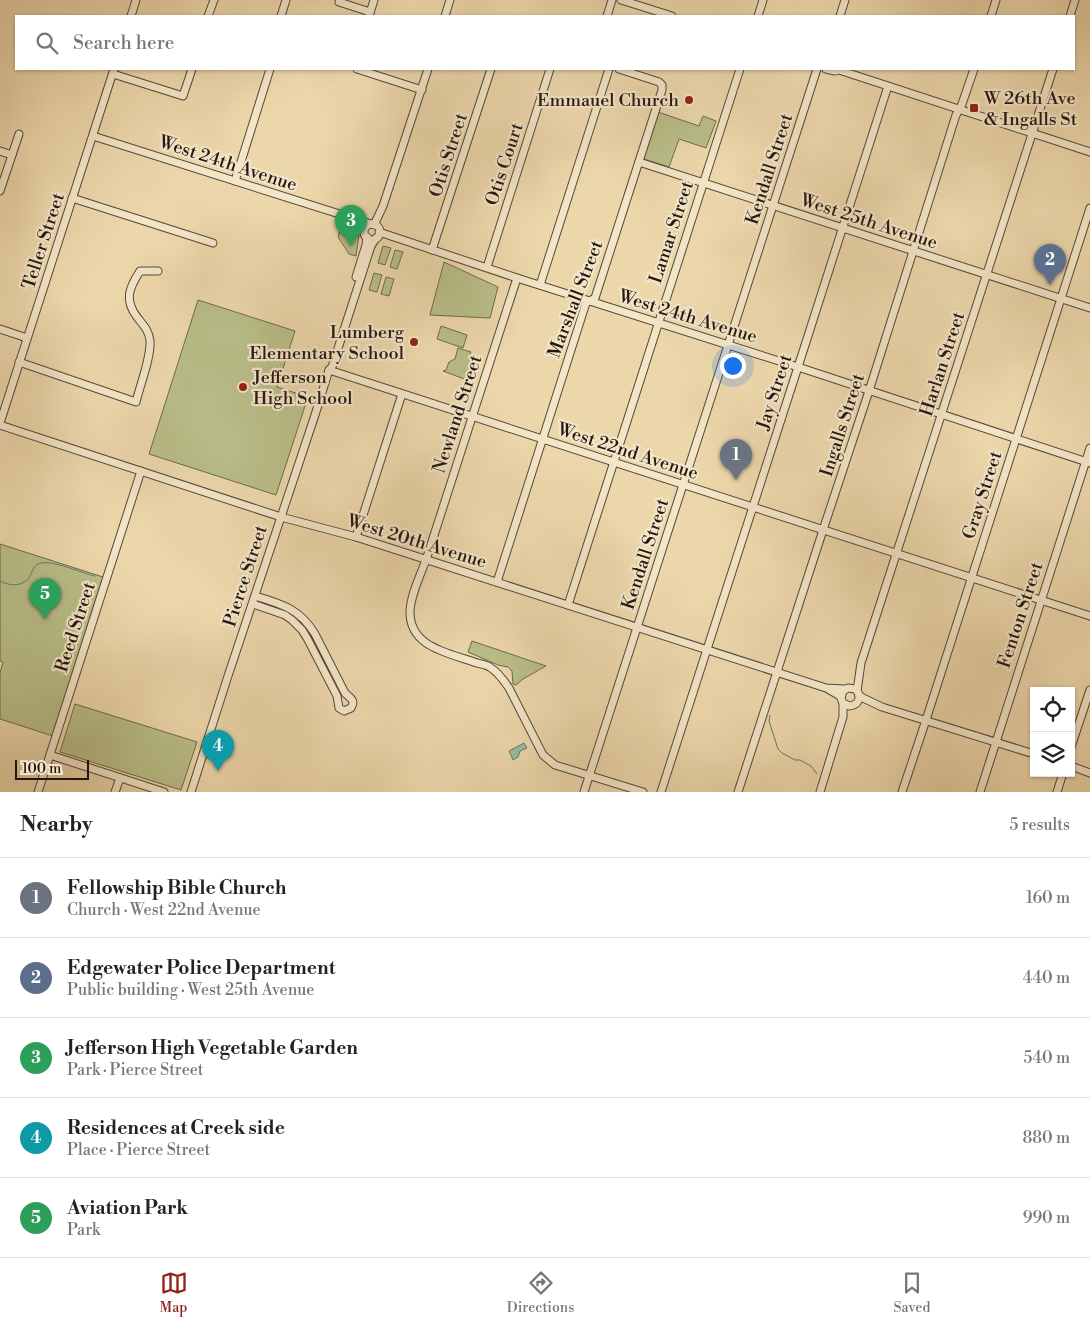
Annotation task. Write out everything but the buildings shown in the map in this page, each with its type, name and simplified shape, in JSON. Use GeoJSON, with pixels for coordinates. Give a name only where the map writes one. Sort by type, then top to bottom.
{"type":"FeatureCollection","features":[{"type":"Feature","properties":{"kind":"street"},"geometry":{"type":"LineString","coordinates":[[131,15],[135,0]]}},
{"type":"Feature","properties":{"kind":"street"},"geometry":{"type":"LineString","coordinates":[[208,15],[214,0]]}},
{"type":"Feature","properties":{"kind":"street"},"geometry":{"type":"LineString","coordinates":[[281,15],[286,0]]}},
{"type":"Feature","properties":{"kind":"street"},"geometry":{"type":"LineString","coordinates":[[339,2],[370,14],[374,0]]}},
{"type":"Feature","properties":{"kind":"street"},"geometry":{"type":"LineString","coordinates":[[445,15],[450,0]]}},
{"type":"Feature","properties":{"kind":"street"},"geometry":{"type":"LineString","coordinates":[[607,15],[612,0]]}},
{"type":"Feature","properties":{"kind":"street"},"geometry":{"type":"LineString","coordinates":[[621,0],[637,2],[670,15]]}},
{"type":"Feature","properties":{"kind":"street"},"geometry":{"type":"LineString","coordinates":[[758,15],[763,0]]}},
{"type":"Feature","properties":{"kind":"street"},"geometry":{"type":"LineString","coordinates":[[840,15],[845,0]]}},
{"type":"Feature","properties":{"kind":"street"},"geometry":{"type":"LineString","coordinates":[[991,15],[996,0]]}},
{"type":"Feature","properties":{"kind":"street"},"geometry":{"type":"LineString","coordinates":[[1070,15],[1075,0]]}},
{"type":"Feature","properties":{"kind":"street"},"geometry":{"type":"LineString","coordinates":[[113,71],[183,96],[192,70]]}},
{"type":"Feature","properties":{"kind":"street"},"geometry":{"type":"LineString","coordinates":[[235,181],[270,70]]}},
{"type":"Feature","properties":{"kind":"street"},"geometry":{"type":"LineString","coordinates":[[360,70],[422,90]]}},
{"type":"Feature","properties":{"kind":"street","name":"Pierce Street"},"geometry":{"type":"LineString","coordinates":[[191,792],[329,370],[332,367],[428,70]]}},
{"type":"Feature","properties":{"kind":"street","name":"Otis Street"},"geometry":{"type":"LineString","coordinates":[[432,250],[491,70]]}},
{"type":"Feature","properties":{"kind":"street","name":"Otis Court"},"geometry":{"type":"LineString","coordinates":[[486,268],[550,70]]}},
{"type":"Feature","properties":{"kind":"street"},"geometry":{"type":"LineString","coordinates":[[540,285],[609,70]]}},
{"type":"Feature","properties":{"kind":"street","name":"Marshall Street"},"geometry":{"type":"LineString","coordinates":[[497,582],[586,303],[595,298],[662,90],[662,84],[659,82],[623,70]]}},
{"type":"Feature","properties":{"kind":"street","name":"Lamar Street"},"geometry":{"type":"LineString","coordinates":[[568,605],[740,70]]}},
{"type":"Feature","properties":{"kind":"street","name":"Kendall Street"},"geometry":{"type":"LineString","coordinates":[[584,792],[817,70]]}},
{"type":"Feature","properties":{"kind":"street"},"geometry":{"type":"LineString","coordinates":[[838,70],[1090,152]]}},
{"type":"Feature","properties":{"kind":"street","name":"Ingalls Street"},"geometry":{"type":"LineString","coordinates":[[738,792],[869,391],[956,115],[962,104],[974,70]]}},
{"type":"Feature","properties":{"kind":"street","name":"Harlan Street"},"geometry":{"type":"LineString","coordinates":[[846,688],[852,683],[860,668],[1053,70]]}},
{"type":"Feature","properties":{"kind":"street","name":"Teller Street"},"geometry":{"type":"LineString","coordinates":[[0,424],[113,71]]}},
{"type":"Feature","properties":{"kind":"street","name":"Jay Street"},"geometry":{"type":"LineString","coordinates":[[661,792],[888,86]]}},
{"type":"Feature","properties":{"kind":"street"},"geometry":{"type":"LineString","coordinates":[[0,191],[19,134]]}},
{"type":"Feature","properties":{"kind":"street","name":"West 24th Avenue"},"geometry":{"type":"LineString","coordinates":[[93,136],[353,219],[391,237],[1088,462]]}},
{"type":"Feature","properties":{"kind":"street"},"geometry":{"type":"LineString","coordinates":[[0,151],[12,155]]}},
{"type":"Feature","properties":{"kind":"street","name":"West 25th Avenue"},"geometry":{"type":"LineString","coordinates":[[639,162],[1090,308]]}},
{"type":"Feature","properties":{"kind":"street"},"geometry":{"type":"LineString","coordinates":[[72,198],[213,243]]}},
{"type":"Feature","properties":{"kind":"street","name":"Gray Street"},"geometry":{"type":"LineString","coordinates":[[902,792],[1090,208]]}},
{"type":"Feature","properties":{"kind":"street","name":"West 24th Avenue"},"geometry":{"type":"LineString","coordinates":[[353,219],[365,234]]}},
{"type":"Feature","properties":{"kind":"street"},"geometry":{"type":"LineString","coordinates":[[367,226],[376,231],[371,239],[365,234],[367,226]]}},
{"type":"Feature","properties":{"kind":"street","name":"Pierce Street"},"geometry":{"type":"LineString","coordinates":[[329,370],[328,365],[366,245],[365,234]]}},
{"type":"Feature","properties":{"kind":"street"},"geometry":{"type":"LineString","coordinates":[[19,362],[136,402],[150,351],[150,339],[146,328],[136,316],[129,300],[132,283],[140,271],[158,271]]}},
{"type":"Feature","properties":{"kind":"street","name":"Newland Street"},"geometry":{"type":"LineString","coordinates":[[517,278],[426,560],[413,594],[410,610],[411,622],[414,632],[433,648],[491,667],[509,688],[543,755],[555,765],[589,775]]}},
{"type":"Feature","properties":{"kind":"street"},"geometry":{"type":"LineString","coordinates":[[0,329],[27,338]]}},
{"type":"Feature","properties":{"kind":"street","name":"West 22nd Avenue"},"geometry":{"type":"LineString","coordinates":[[329,370],[1090,616]]}},
{"type":"Feature","properties":{"kind":"street"},"geometry":{"type":"LineString","coordinates":[[356,538],[402,394]]}},
{"type":"Feature","properties":{"kind":"street","name":"West 20th Avenue"},"geometry":{"type":"LineString","coordinates":[[0,424],[281,517],[356,538],[497,582],[826,688],[846,688]]}},
{"type":"Feature","properties":{"kind":"street","name":"Fenton Street"},"geometry":{"type":"LineString","coordinates":[[980,792],[1088,462],[1090,448]]}},
{"type":"Feature","properties":{"kind":"street","name":"Reed Street"},"geometry":{"type":"LineString","coordinates":[[38,792],[141,471]]}},
{"type":"Feature","properties":{"kind":"street"},"geometry":{"type":"LineString","coordinates":[[253,604],[285,615],[299,627],[308,638],[337,696],[339,708],[346,711],[351,708],[354,704],[353,700],[345,693],[309,625],[298,613],[289,607],[255,596]]}},
{"type":"Feature","properties":{"kind":"street","name":"Harlan Street"},"geometry":{"type":"LineString","coordinates":[[858,693],[860,668]]}},
{"type":"Feature","properties":{"kind":"street","name":"West 20th Avenue"},"geometry":{"type":"LineString","coordinates":[[826,688],[842,700]]}},
{"type":"Feature","properties":{"kind":"street"},"geometry":{"type":"LineString","coordinates":[[820,792],[843,718],[842,693],[846,688],[853,688],[863,698],[882,707],[1030,753]]}},
{"type":"Feature","properties":{"kind":"street"},"geometry":{"type":"LineString","coordinates":[[1075,735],[1090,690]]}},
{"type":"Feature","properties":{"kind":"street"},"geometry":{"type":"LineString","coordinates":[[843,718],[859,700],[858,693]]}},
{"type":"Feature","properties":{"kind":"street"},"geometry":{"type":"LineString","coordinates":[[842,700],[847,705],[882,707]]}},
{"type":"Feature","properties":{"kind":"street"},"geometry":{"type":"LineString","coordinates":[[50,755],[164,792]]}},
{"type":"Feature","properties":{"kind":"street"},"geometry":{"type":"LineString","coordinates":[[1075,767],[1090,773]]}},
{"type":"Feature","properties":{"kind":"street"},"geometry":{"type":"LineString","coordinates":[[589,775],[643,792]]}},
{"type":"Feature","properties":{"kind":"street"},"geometry":{"type":"LineString","coordinates":[[1057,792],[1062,777]]}},
{"type":"Feature","properties":{"kind":"street"},"geometry":{"type":"LineString","coordinates":[[115,792],[120,778]]}},
{"type":"Feature","properties":{"kind":"green space"},"geometry":{"type":"Polygon","coordinates":[[[658,112],[699,126],[703,116],[716,121],[706,148],[679,139],[669,167],[644,159],[658,112]]]}},
{"type":"Feature","properties":{"kind":"green space"},"geometry":{"type":"Polygon","coordinates":[[[342,224],[359,235],[356,256],[349,254],[338,237],[342,224]]]}},
{"type":"Feature","properties":{"kind":"green space"},"geometry":{"type":"Polygon","coordinates":[[[383,246],[391,248],[385,265],[378,263],[383,246]]]}},
{"type":"Feature","properties":{"kind":"green space"},"geometry":{"type":"Polygon","coordinates":[[[395,250],[403,252],[397,269],[390,267],[395,250]]]}},
{"type":"Feature","properties":{"kind":"green space"},"geometry":{"type":"Polygon","coordinates":[[[444,262],[498,287],[490,318],[430,315],[444,262]]]}},
{"type":"Feature","properties":{"kind":"green space"},"geometry":{"type":"Polygon","coordinates":[[[374,273],[382,275],[377,292],[369,290],[374,273]]]}},
{"type":"Feature","properties":{"kind":"green space"},"geometry":{"type":"Polygon","coordinates":[[[386,277],[394,279],[389,296],[381,294],[386,277]]]}},
{"type":"Feature","properties":{"kind":"green space"},"geometry":{"type":"Polygon","coordinates":[[[198,300],[295,331],[277,387],[308,397],[276,495],[149,454],[198,300]]]}},
{"type":"Feature","properties":{"kind":"green space"},"geometry":{"type":"Polygon","coordinates":[[[441,326],[467,335],[463,348],[437,339],[441,326]]]}},
{"type":"Feature","properties":{"kind":"green space"},"geometry":{"type":"Polygon","coordinates":[[[458,348],[471,352],[469,356],[477,360],[476,373],[472,374],[467,380],[443,371],[446,370],[449,362],[455,359],[458,348]]]}},
{"type":"Feature","properties":{"kind":"green space"},"geometry":{"type":"Polygon","coordinates":[[[0,544],[103,577],[53,736],[0,719],[0,673],[3,662],[0,661],[0,544]]]}},
{"type":"Feature","properties":{"kind":"green space"},"geometry":{"type":"Polygon","coordinates":[[[472,641],[546,666],[516,685],[513,684],[512,671],[508,667],[498,665],[468,652],[472,641]]]}},
{"type":"Feature","properties":{"kind":"green space"},"geometry":{"type":"Polygon","coordinates":[[[75,704],[197,742],[181,790],[60,752],[75,704]]]}},
{"type":"Feature","properties":{"kind":"shaded area"},"geometry":{"type":"Polygon","coordinates":[[[524,743],[527,748],[520,751],[518,757],[513,760],[509,751],[524,743]]]}},
{"type":"Feature","properties":{"kind":"waterway"},"geometry":{"type":"LineString","coordinates":[[0,581],[11,585],[22,583],[29,578],[36,565],[41,563],[60,565],[95,576]]}},
{"type":"Feature","properties":{"kind":"waterway"},"geometry":{"type":"LineString","coordinates":[[770,715],[769,721],[778,749],[795,760],[800,760],[811,766],[817,774]]}},
{"type":"Feature","properties":{"kind":"place","name":"Emmauel Church"},"geometry":{"type":"Point","coordinates":[689,100]}},
{"type":"Feature","properties":{"kind":"place","name":"W 26th Ave & Ingalls St"},"geometry":{"type":"Point","coordinates":[974,108]}},
{"type":"Feature","properties":{"kind":"place","name":"Jefferson High Vegetable Garden"},"geometry":{"type":"Point","coordinates":[351,246]}},
{"type":"Feature","properties":{"kind":"place","name":"Edgewater Police Department"},"geometry":{"type":"Point","coordinates":[1050,285]}},
{"type":"Feature","properties":{"kind":"place","name":"Lumberg Elementary School"},"geometry":{"type":"Point","coordinates":[414,342]}},
{"type":"Feature","properties":{"kind":"place","name":"Jefferson High School"},"geometry":{"type":"Point","coordinates":[243,387]}},
{"type":"Feature","properties":{"kind":"place","name":"Fellowship Bible Church"},"geometry":{"type":"Point","coordinates":[736,480]}},
{"type":"Feature","properties":{"kind":"place","name":"Aviation Park"},"geometry":{"type":"Point","coordinates":[45,619]}},
{"type":"Feature","properties":{"kind":"place","name":"Residences at Creek side"},"geometry":{"type":"Point","coordinates":[218,771]}}]}
